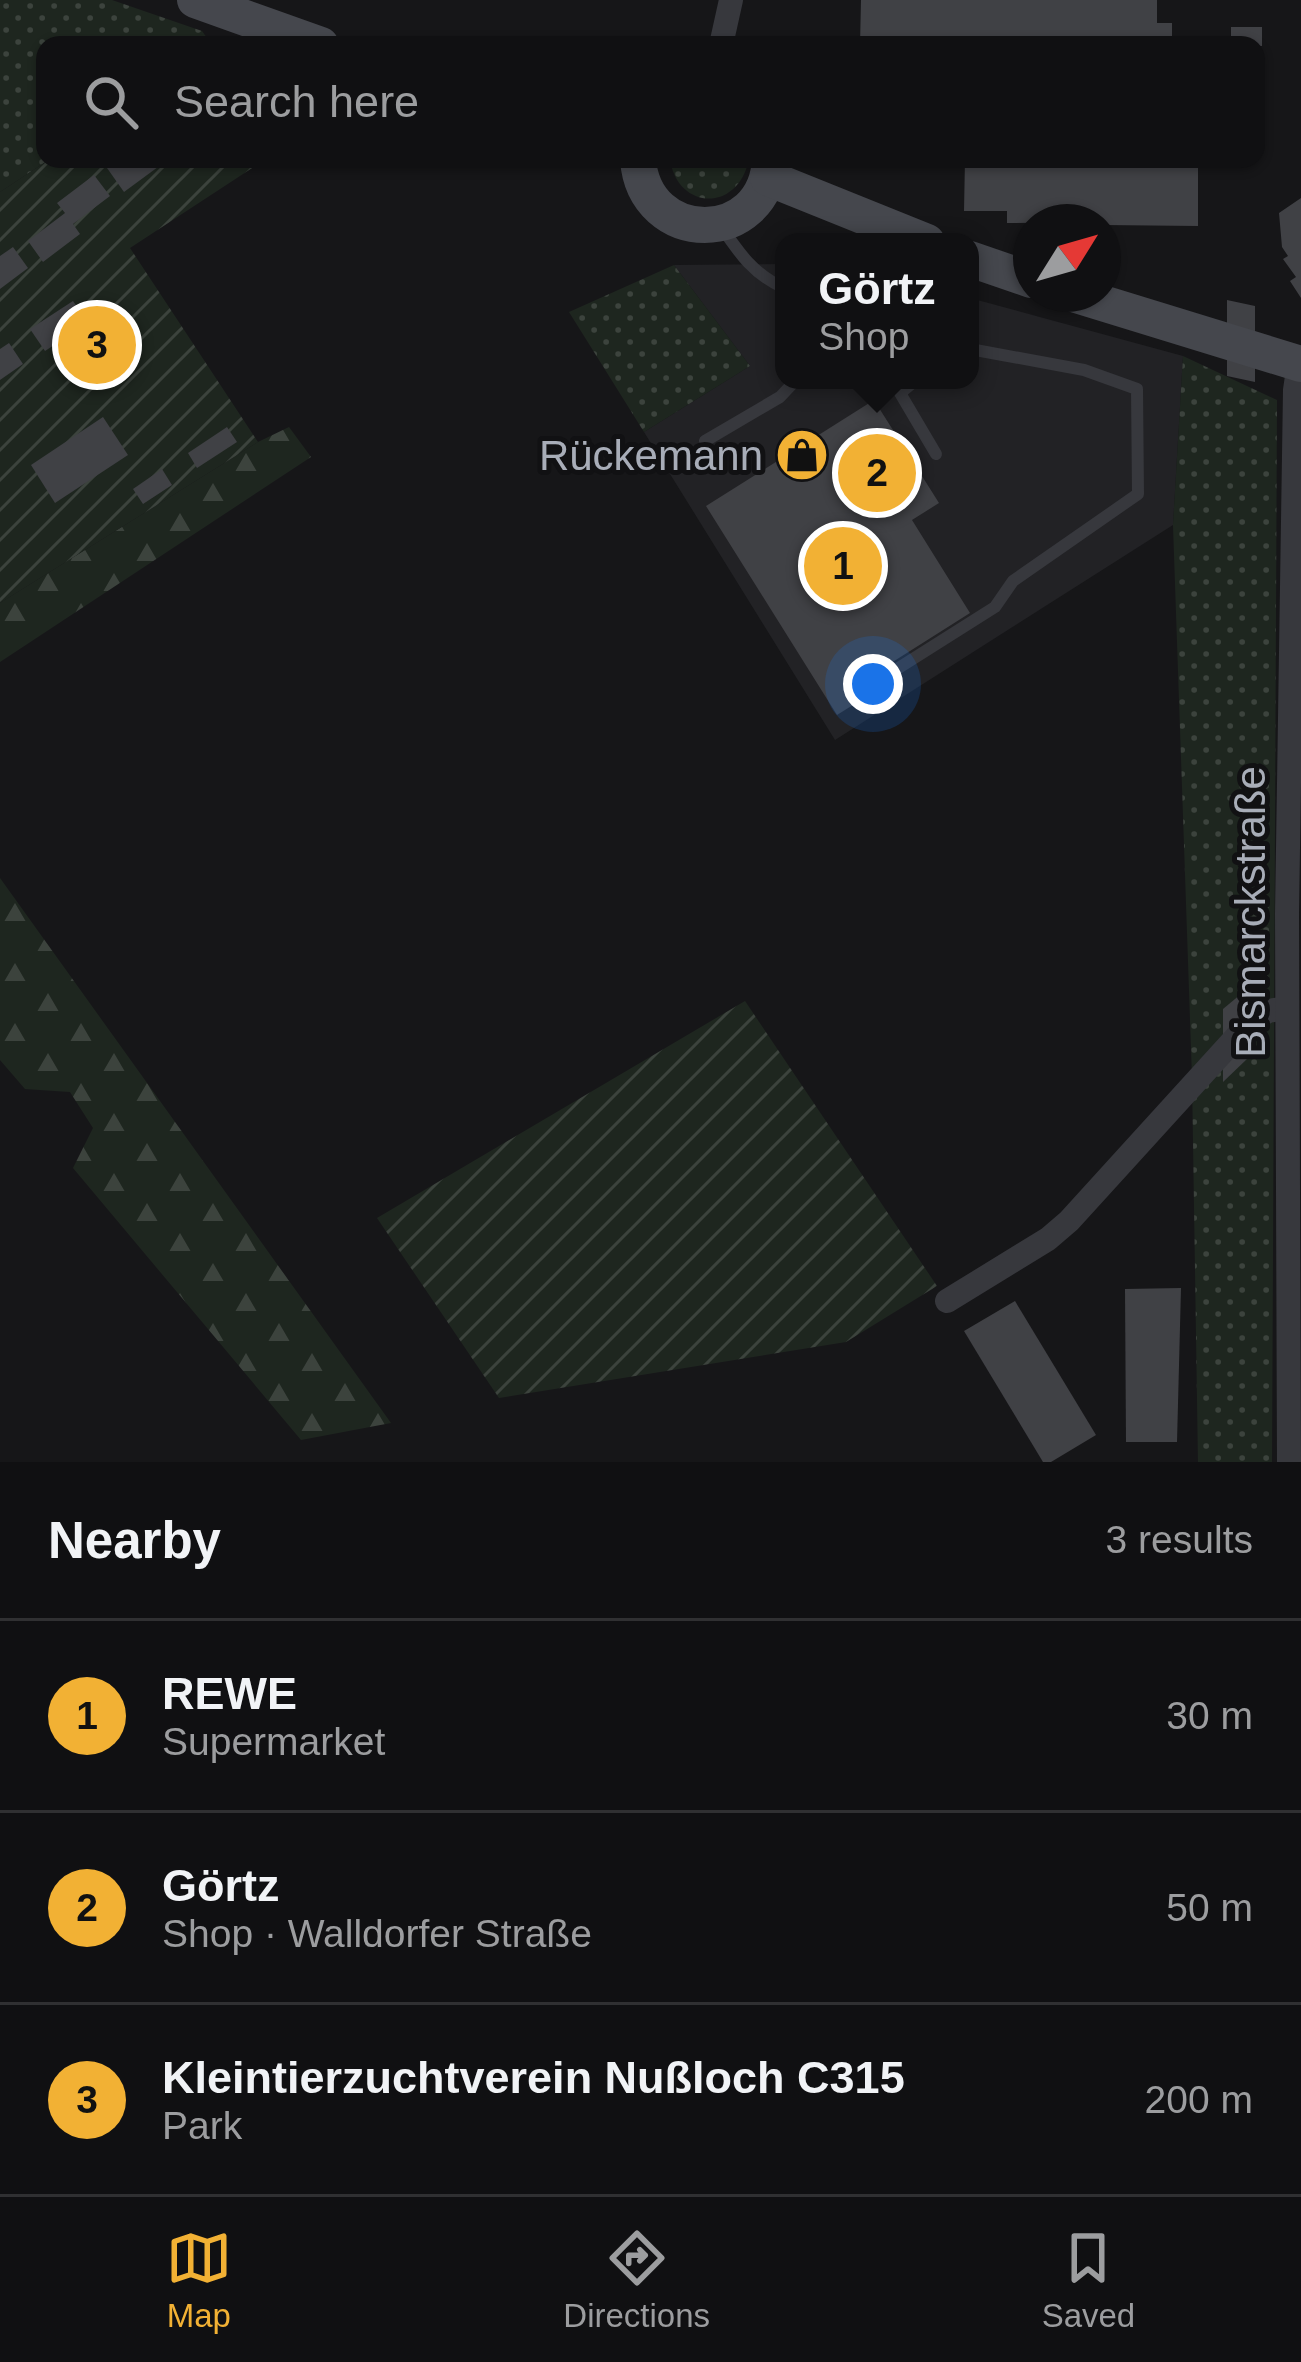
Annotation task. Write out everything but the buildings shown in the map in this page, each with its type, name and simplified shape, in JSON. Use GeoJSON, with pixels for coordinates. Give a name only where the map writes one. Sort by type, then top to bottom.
{"type":"FeatureCollection","features":[{"type":"Feature","properties":{"kind":"street"},"geometry":{"type":"LineString","coordinates":[[195,0],[296,36]]}},
{"type":"Feature","properties":{"kind":"street"},"geometry":{"type":"LineString","coordinates":[[723,36],[730,0]]}},
{"type":"Feature","properties":{"kind":"street"},"geometry":{"type":"LineString","coordinates":[[640,168],[644,187],[659,208],[681,222],[719,224],[745,212],[754,203],[768,169],[907,233]]}},
{"type":"Feature","properties":{"kind":"street"},"geometry":{"type":"LineString","coordinates":[[979,263],[1013,274]]}},
{"type":"Feature","properties":{"kind":"street"},"geometry":{"type":"LineString","coordinates":[[1121,309],[1300,363]]}},
{"type":"Feature","properties":{"kind":"street","name":"Bismarckstraße"},"geometry":{"type":"LineString","coordinates":[[1289,1462],[1295,1073],[1287,1008],[1294,914],[1294,390],[1300,363]]}},
{"type":"Feature","properties":{"kind":"street"},"geometry":{"type":"LineString","coordinates":[[947,1301],[1069,1221],[1252,1021],[1268,1011],[1287,1008]]}},
{"type":"Feature","properties":{"kind":"lane"},"geometry":{"type":"LineString","coordinates":[[719,224],[744,262],[775,284]]}},
{"type":"Feature","properties":{"kind":"lane"},"geometry":{"type":"LineString","coordinates":[[890,674],[994,607],[1012,581],[1138,494],[1137,389],[1084,370],[979,351]]}},
{"type":"Feature","properties":{"kind":"lane"},"geometry":{"type":"LineString","coordinates":[[705,441],[788,389]]}},
{"type":"Feature","properties":{"kind":"lane"},"geometry":{"type":"LineString","coordinates":[[905,389],[900,393],[936,454]]}},
{"type":"Feature","properties":{"kind":"shaded area"},"geometry":{"type":"Polygon","coordinates":[[[775,264],[775,389],[979,389],[979,300],[1183,356],[1173,525],[835,740],[644,432],[750,366],[674,265],[775,264]]]}},
{"type":"Feature","properties":{"kind":"green space"},"geometry":{"type":"Polygon","coordinates":[[[0,0],[112,0],[202,31],[206,36],[36,36],[36,168],[0,192],[0,0]]]}},
{"type":"Feature","properties":{"kind":"green space"},"geometry":{"type":"Polygon","coordinates":[[[36,168],[252,168],[130,248],[258,442],[0,603],[0,192],[36,168]]]}},
{"type":"Feature","properties":{"kind":"green space"},"geometry":{"type":"Polygon","coordinates":[[[673,168],[746,168],[731,190],[719,197],[694,195],[673,168]]]}},
{"type":"Feature","properties":{"kind":"green space"},"geometry":{"type":"Polygon","coordinates":[[[674,265],[750,366],[644,432],[569,312],[674,265]]]}},
{"type":"Feature","properties":{"kind":"green space"},"geometry":{"type":"Polygon","coordinates":[[[1183,356],[1277,400],[1272,1462],[1198,1462],[1192,1077],[1173,525],[1183,356]]]}},
{"type":"Feature","properties":{"kind":"green space"},"geometry":{"type":"Polygon","coordinates":[[[289,427],[311,457],[0,662],[0,603],[289,427]]]}},
{"type":"Feature","properties":{"kind":"green space"},"geometry":{"type":"Polygon","coordinates":[[[0,878],[391,1423],[301,1440],[73,1168],[93,1128],[70,1092],[25,1089],[0,1060],[0,878]]]}},
{"type":"Feature","properties":{"kind":"green space"},"geometry":{"type":"Polygon","coordinates":[[[745,1001],[937,1286],[846,1342],[499,1398],[377,1218],[745,1001]]]}},
{"type":"Feature","properties":{"kind":"place","name":"Kleintierzuchtverein Nußloch C315"},"geometry":{"type":"Point","coordinates":[97,345]}},
{"type":"Feature","properties":{"kind":"place","name":"Rückemann"},"geometry":{"type":"Point","coordinates":[802,455]}},
{"type":"Feature","properties":{"kind":"place","name":"Görtz"},"geometry":{"type":"Point","coordinates":[877,473]}},
{"type":"Feature","properties":{"kind":"place","name":"REWE"},"geometry":{"type":"Point","coordinates":[843,566]}}]}
